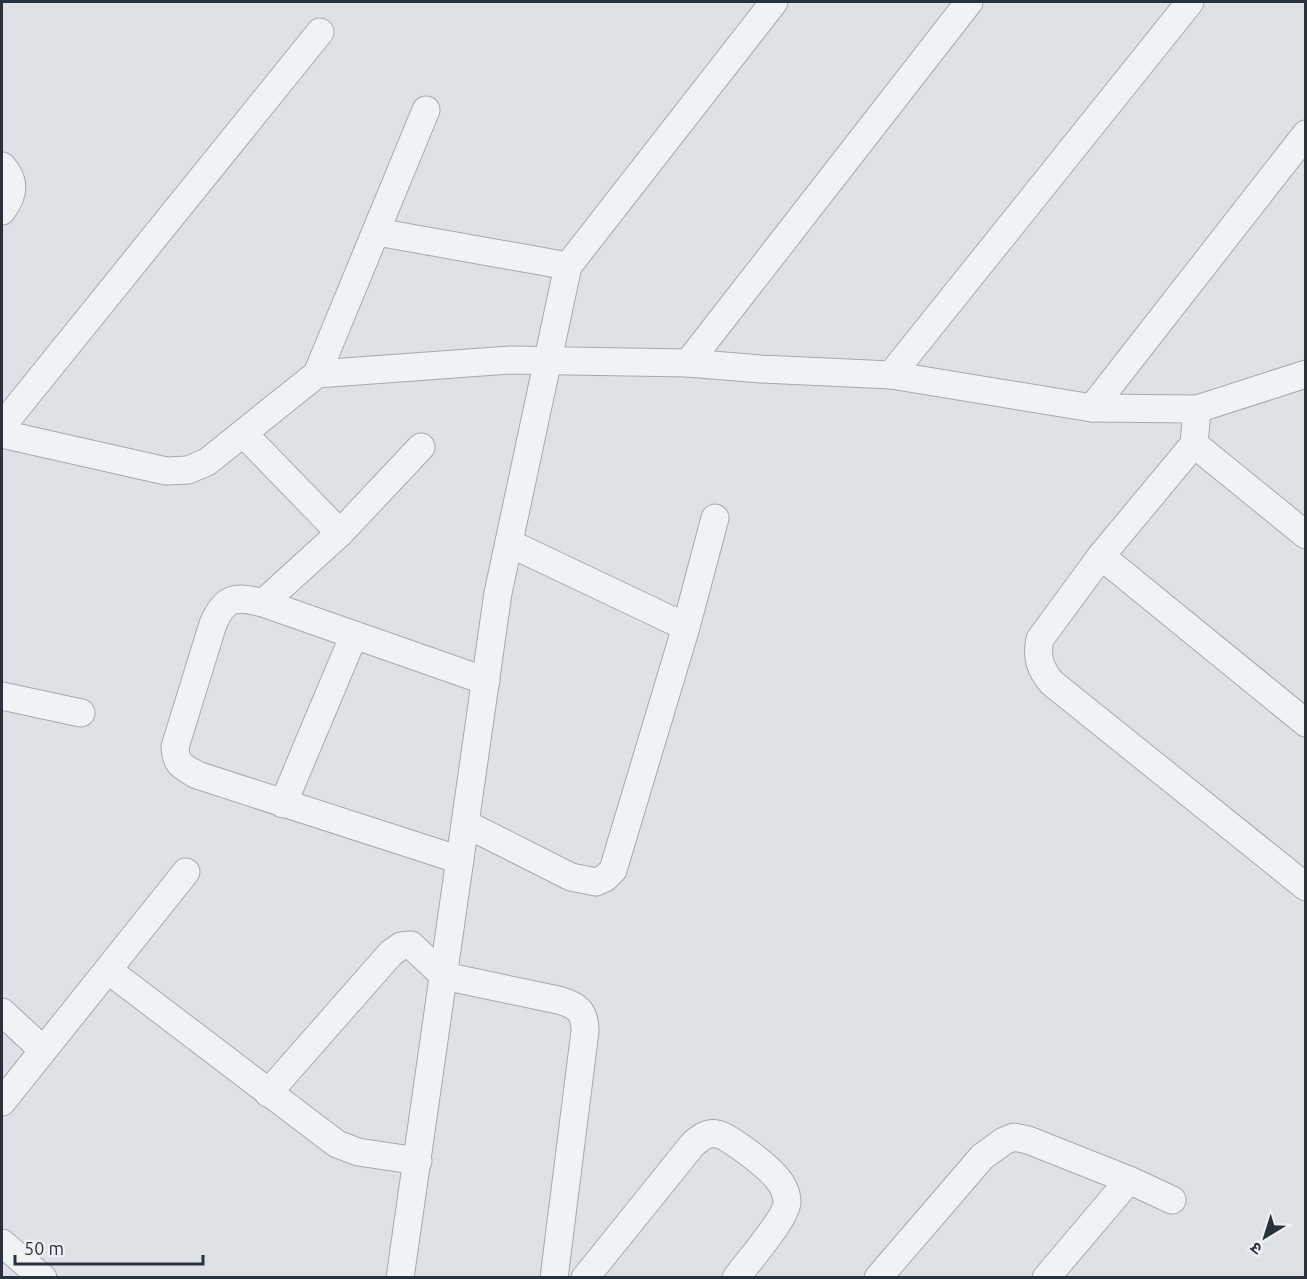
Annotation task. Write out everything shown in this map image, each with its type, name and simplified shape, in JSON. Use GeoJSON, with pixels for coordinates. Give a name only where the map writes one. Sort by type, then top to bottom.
{"type":"FeatureCollection","features":[{"type":"Feature","properties":{"kind":"street"},"geometry":{"type":"LineString","coordinates":[[400,1278],[498,593],[568,266],[774,2]]}},
{"type":"Feature","properties":{"kind":"street"},"geometry":{"type":"LineString","coordinates":[[688,363],[969,2]]}},
{"type":"Feature","properties":{"kind":"street"},"geometry":{"type":"LineString","coordinates":[[891,375],[1190,2]]}},
{"type":"Feature","properties":{"kind":"street"},"geometry":{"type":"LineString","coordinates":[[2,426],[320,32]]}},
{"type":"Feature","properties":{"kind":"street"},"geometry":{"type":"LineString","coordinates":[[2,434],[166,471],[188,470],[207,462],[244,434],[317,374],[426,110]]}},
{"type":"Feature","properties":{"kind":"street"},"geometry":{"type":"LineString","coordinates":[[1092,408],[1305,134]]}},
{"type":"Feature","properties":{"kind":"street"},"geometry":{"type":"LineString","coordinates":[[2,166],[10,176],[13,186],[12,194],[2,211]]}},
{"type":"Feature","properties":{"kind":"street"},"geometry":{"type":"LineString","coordinates":[[377,232],[568,266]]}},
{"type":"Feature","properties":{"kind":"street"},"geometry":{"type":"LineString","coordinates":[[317,374],[510,360],[688,363],[891,375],[1092,408],[1197,409],[1305,374]]}},
{"type":"Feature","properties":{"kind":"street"},"geometry":{"type":"LineString","coordinates":[[1197,409],[1194,444],[1101,556],[1040,639],[1037,650],[1038,660],[1044,674],[1052,682],[1305,887]]}},
{"type":"Feature","properties":{"kind":"street"},"geometry":{"type":"LineString","coordinates":[[244,434],[340,533]]}},
{"type":"Feature","properties":{"kind":"street"},"geometry":{"type":"LineString","coordinates":[[1194,444],[1305,535]]}},
{"type":"Feature","properties":{"kind":"street"},"geometry":{"type":"LineString","coordinates":[[263,603],[340,533],[421,447]]}},
{"type":"Feature","properties":{"kind":"street"},"geometry":{"type":"LineString","coordinates":[[465,824],[571,877],[596,882],[605,878],[613,870],[621,850],[686,627],[715,518]]}},
{"type":"Feature","properties":{"kind":"street"},"geometry":{"type":"LineString","coordinates":[[509,543],[686,627]]}},
{"type":"Feature","properties":{"kind":"street"},"geometry":{"type":"LineString","coordinates":[[1101,556],[1301,710]]}},
{"type":"Feature","properties":{"kind":"street"},"geometry":{"type":"LineString","coordinates":[[460,860],[197,775],[182,766],[176,757],[178,733],[219,610],[228,603],[242,598],[263,603],[486,681]]}},
{"type":"Feature","properties":{"kind":"street"},"geometry":{"type":"LineString","coordinates":[[283,804],[354,635]]}},
{"type":"Feature","properties":{"kind":"street"},"geometry":{"type":"LineString","coordinates":[[2,696],[81,713]]}},
{"type":"Feature","properties":{"kind":"street"},"geometry":{"type":"LineString","coordinates":[[2,1102],[42,1049],[186,872]]}},
{"type":"Feature","properties":{"kind":"street"},"geometry":{"type":"LineString","coordinates":[[268,1093],[391,953],[401,946],[411,945],[444,976],[569,1003],[579,1010],[585,1019],[554,1278]]}},
{"type":"Feature","properties":{"kind":"street"},"geometry":{"type":"LineString","coordinates":[[108,970],[337,1144],[357,1152],[418,1161]]}},
{"type":"Feature","properties":{"kind":"street"},"geometry":{"type":"LineString","coordinates":[[2,1012],[42,1049]]}},
{"type":"Feature","properties":{"kind":"street"},"geometry":{"type":"LineString","coordinates":[[585,1278],[693,1144],[706,1134],[718,1134],[732,1142],[776,1176],[784,1189],[787,1203],[780,1218],[736,1278]]}},
{"type":"Feature","properties":{"kind":"street"},"geometry":{"type":"LineString","coordinates":[[878,1278],[982,1157],[1004,1141],[1014,1137],[1028,1140],[1130,1180],[1172,1200]]}},
{"type":"Feature","properties":{"kind":"street"},"geometry":{"type":"LineString","coordinates":[[1046,1278],[1130,1180]]}},
{"type":"Feature","properties":{"kind":"street"},"geometry":{"type":"LineString","coordinates":[[2,1243],[43,1278]]}}]}
